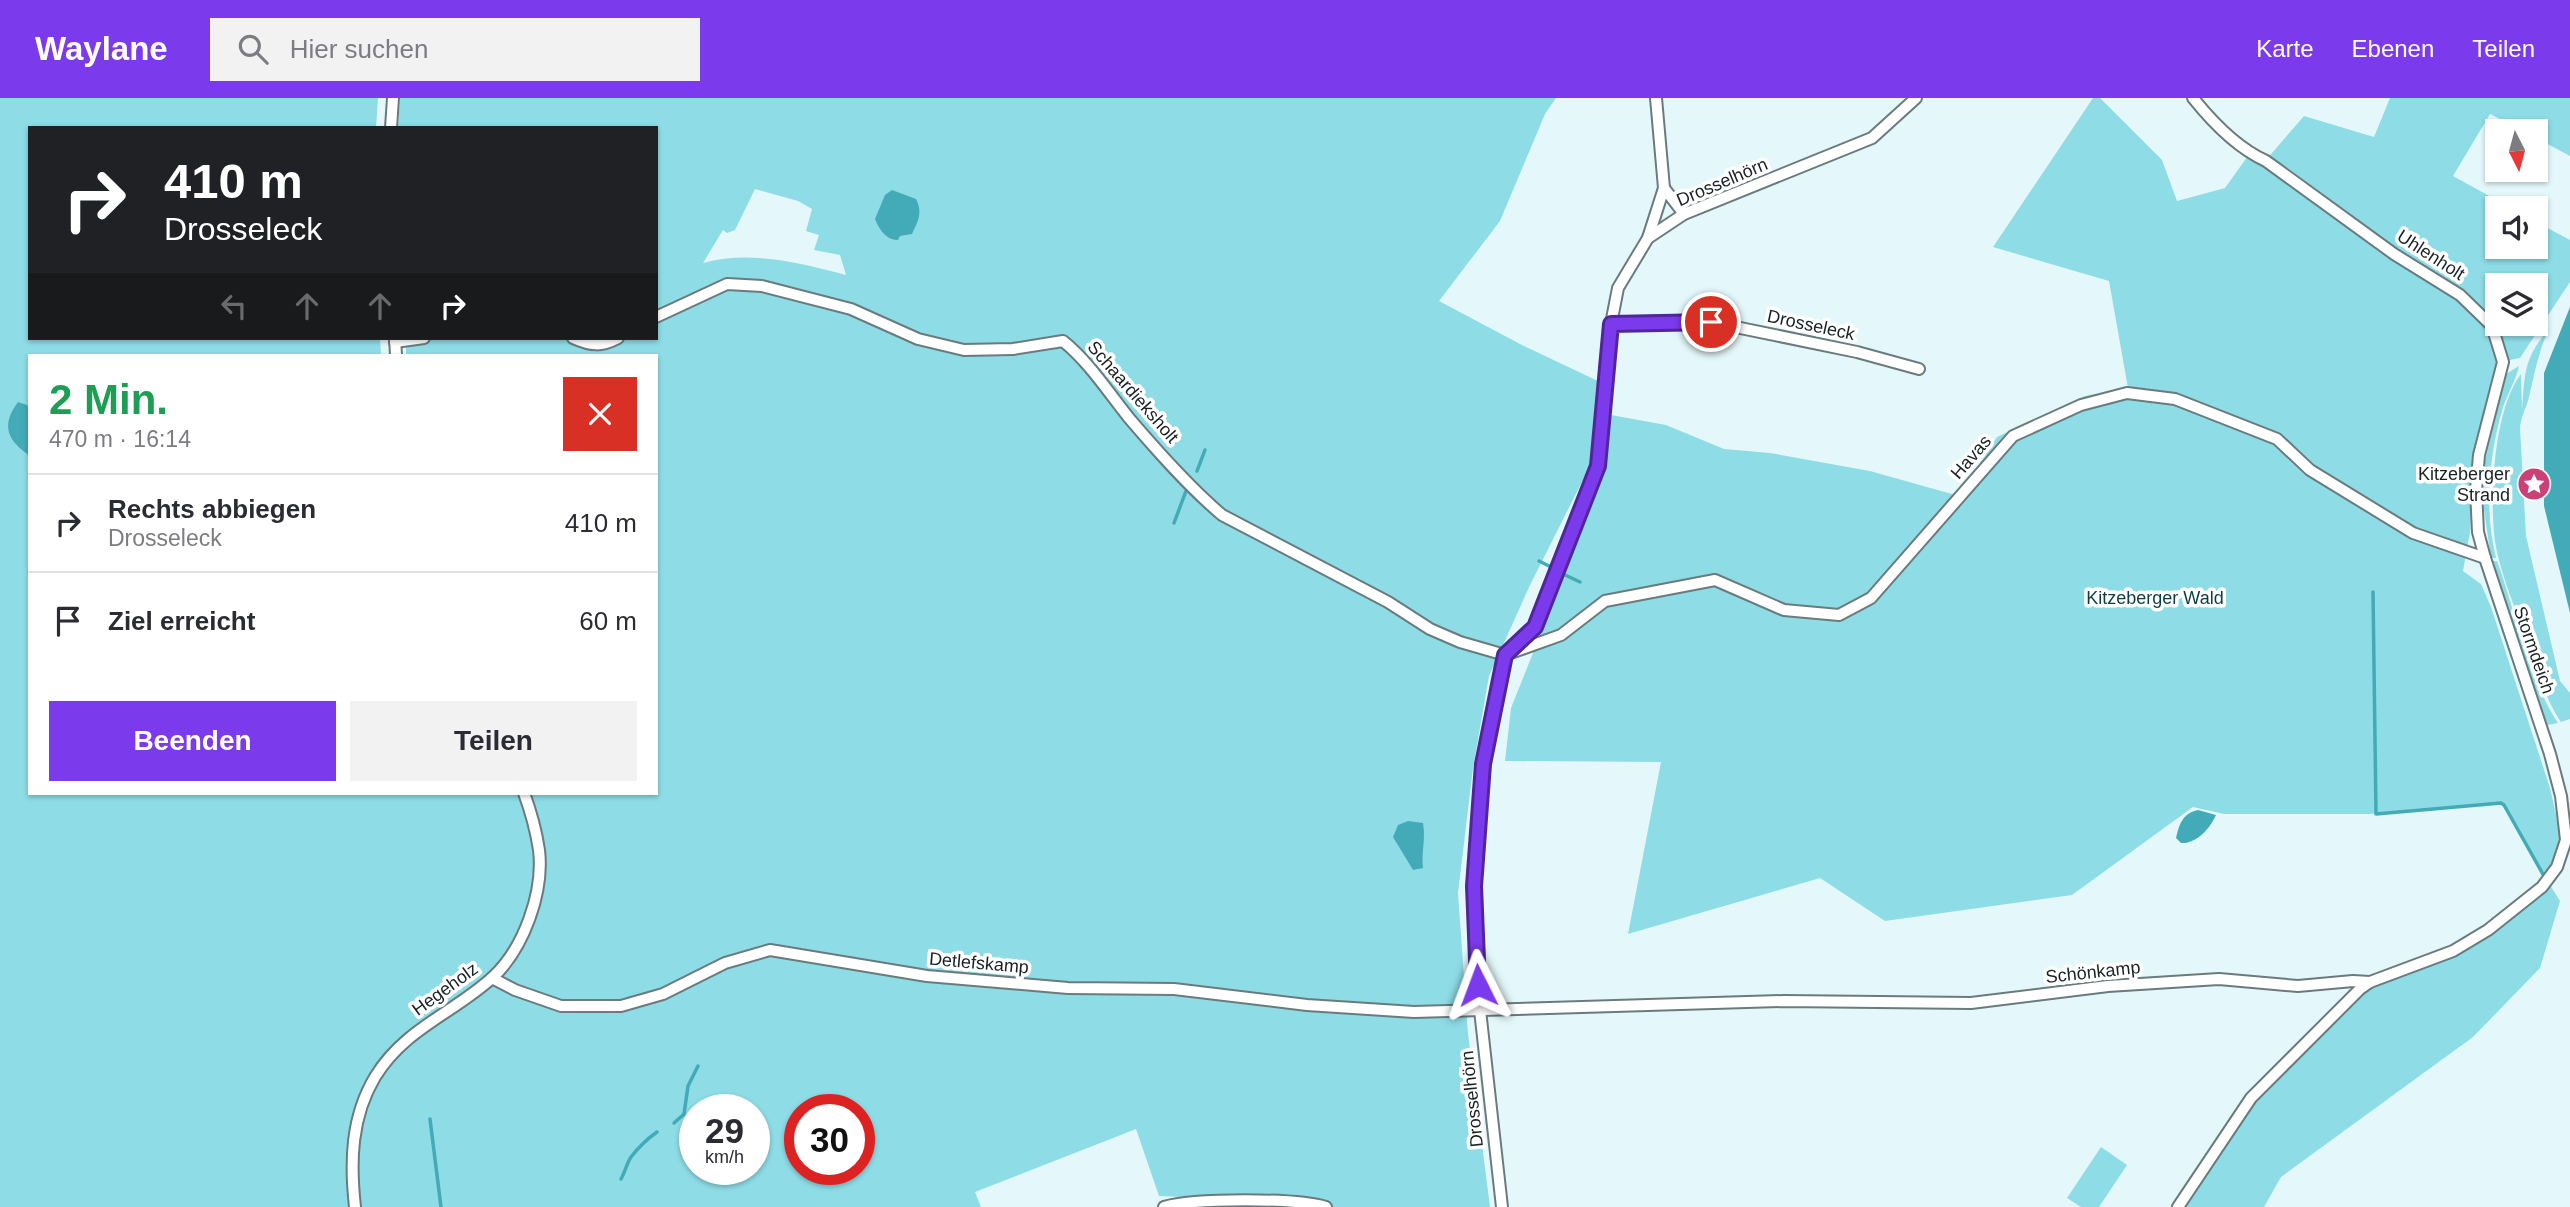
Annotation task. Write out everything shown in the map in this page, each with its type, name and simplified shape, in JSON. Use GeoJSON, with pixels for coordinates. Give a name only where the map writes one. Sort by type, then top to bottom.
{"type":"FeatureCollection","features":[{"type":"Feature","properties":{"kind":"street"},"geometry":{"type":"LineString","coordinates":[[391,126],[393,98]]}},
{"type":"Feature","properties":{"kind":"street"},"geometry":{"type":"LineString","coordinates":[[1648,238],[1664,188],[1656,98]]}},
{"type":"Feature","properties":{"kind":"street","name":"Drosselhörn"},"geometry":{"type":"LineString","coordinates":[[1502,1207],[1480,1010],[1474,886],[1483,764],[1505,655],[1535,627],[1598,466],[1611,324],[1618,288],[1648,238],[1684,214],[1872,138],[1916,98]]}},
{"type":"Feature","properties":{"kind":"street","name":"Uhlenholt"},"geometry":{"type":"LineString","coordinates":[[2193,98],[2223,131],[2250,153],[2266,161],[2394,254],[2460,295],[2492,326],[2503,362],[2479,455],[2476,490],[2479,532],[2485,558]]}},
{"type":"Feature","properties":{"kind":"street"},"geometry":{"type":"LineString","coordinates":[[1664,188],[1684,214]]}},
{"type":"Feature","properties":{"kind":"street","name":"Schaardieksholt"},"geometry":{"type":"LineString","coordinates":[[658,316],[727,284],[762,286],[851,309],[918,339],[964,350],[1013,349],[1063,341],[1075,351],[1131,420],[1200,496],[1222,515],[1388,602],[1430,629],[1460,642],[1505,655]]}},
{"type":"Feature","properties":{"kind":"street","name":"Drosseleck"},"geometry":{"type":"LineString","coordinates":[[1611,324],[1711,322],[1857,352],[1919,369]]}},
{"type":"Feature","properties":{"kind":"street"},"geometry":{"type":"LineString","coordinates":[[577,340],[589,346],[604,345],[614,340]]}},
{"type":"Feature","properties":{"kind":"street","name":"Havas"},"geometry":{"type":"LineString","coordinates":[[1505,655],[1561,635],[1605,601],[1715,580],[1784,610],[1839,615],[1871,598],[2013,436],[2081,405],[2127,393],[2175,399],[2277,439],[2310,470],[2413,533],[2485,558]]}},
{"type":"Feature","properties":{"kind":"street","name":"Stormdeich"},"geometry":{"type":"LineString","coordinates":[[2485,558],[2550,754]]}},
{"type":"Feature","properties":{"kind":"street","name":"Schönkamp"},"geometry":{"type":"LineString","coordinates":[[1480,1010],[1784,1001],[1971,1003],[2108,986],[2219,979],[2298,986],[2370,982],[2434,960],[2469,943],[2534,895],[2551,876],[2562,851],[2566,828],[2550,754]]}},
{"type":"Feature","properties":{"kind":"street","name":"Hegeholz"},"geometry":{"type":"LineString","coordinates":[[355,1207],[353,1142],[358,1116],[376,1076],[398,1048],[419,1029],[492,978],[519,940],[531,912],[538,883],[539,852],[534,820],[525,795]]}},
{"type":"Feature","properties":{"kind":"street","name":"Detlefskamp"},"geometry":{"type":"LineString","coordinates":[[492,978],[561,1006],[621,1006],[663,994],[725,963],[770,950],[927,976],[1068,988],[1174,989],[1307,1005],[1414,1012],[1480,1010]]}},
{"type":"Feature","properties":{"kind":"street"},"geometry":{"type":"LineString","coordinates":[[2178,1207],[2252,1098],[2370,982]]}},
{"type":"Feature","properties":{"kind":"street"},"geometry":{"type":"LineString","coordinates":[[1164,1207],[1177,1202],[1197,1201],[1299,1202],[1326,1207]]}},
{"type":"Feature","properties":{"kind":"green space"},"geometry":{"type":"Polygon","coordinates":[[[0,98],[378,98],[376,126],[28,126],[28,340],[380,340],[381,354],[28,354],[28,795],[658,795],[658,354],[406,354],[406,340],[658,340],[658,126],[398,126],[400,98],[1556,98],[1545,114],[1500,221],[1439,301],[1600,382],[1591,464],[1530,585],[1489,676],[1473,768],[1458,893],[1468,1034],[1490,1207],[1169,1207],[1184,1197],[1159,1196],[1136,1129],[975,1192],[981,1207],[0,1207],[0,98]],[[755,189],[735,230],[727,233],[723,230],[703,263],[721,259],[757,258],[846,275],[840,255],[814,250],[819,235],[806,231],[812,209],[798,201],[755,189]]]}},
{"type":"Feature","properties":{"kind":"green space","name":"Kitzeberger Wald"},"geometry":{"type":"Polygon","coordinates":[[[2093,98],[2100,98],[2162,160],[2177,201],[2225,188],[2250,153],[2266,160],[2304,116],[2374,137],[2390,98],[2570,98],[2570,156],[2548,144],[2548,119],[2500,119],[2490,114],[2453,176],[2489,196],[2485,196],[2485,259],[2548,259],[2548,228],[2570,240],[2570,282],[2548,315],[2548,273],[2485,273],[2485,336],[2534,336],[2520,358],[2499,362],[2486,401],[2475,455],[2470,532],[2463,571],[2481,584],[2491,607],[2550,788],[2559,828],[2559,850],[2550,871],[2544,876],[2501,803],[2369,814],[2224,814],[2193,807],[2072,895],[1885,921],[1820,878],[1628,934],[1661,762],[1505,761],[1511,708],[1605,473],[1611,415],[1666,425],[1724,449],[1770,453],[1870,471],[1959,496],[1997,437],[2085,396],[2128,388],[2109,281],[1993,247],[2093,98]]]}},
{"type":"Feature","properties":{"kind":"green space"},"geometry":{"type":"Polygon","coordinates":[[[2546,336],[2520,428],[2526,536],[2560,681],[2570,693],[2570,719],[2561,722],[2546,694],[2505,580],[2497,554],[2493,523],[2493,478],[2499,431],[2512,389],[2521,374],[2522,411],[2527,367],[2540,340],[2546,336]]]}},
{"type":"Feature","properties":{"kind":"green space"},"geometry":{"type":"Polygon","coordinates":[[[2519,366],[2503,407],[2491,463],[2490,521],[2496,558],[2491,558],[2482,495],[2484,465],[2506,374],[2519,366]]]}},
{"type":"Feature","properties":{"kind":"green space"},"geometry":{"type":"Polygon","coordinates":[[[2491,561],[2497,561],[2531,666],[2558,723],[2547,725],[2491,561]]]}},
{"type":"Feature","properties":{"kind":"green space"},"geometry":{"type":"Polygon","coordinates":[[[2550,885],[2560,901],[2540,968],[2473,1037],[2281,1177],[2264,1207],[2186,1207],[2255,1101],[2372,986],[2447,957],[2550,885]]]}},
{"type":"Feature","properties":{"kind":"green space"},"geometry":{"type":"Polygon","coordinates":[[[2101,1147],[2127,1165],[2099,1207],[2081,1207],[2067,1198],[2101,1147]]]}},
{"type":"Feature","properties":{"kind":"shaded area"},"geometry":{"type":"Polygon","coordinates":[[[892,190],[916,199],[919,209],[918,221],[912,234],[900,236],[898,240],[884,233],[875,219],[885,195],[892,190]]]}},
{"type":"Feature","properties":{"kind":"shaded area"},"geometry":{"type":"Polygon","coordinates":[[[2570,307],[2570,613],[2544,506],[2544,373],[2570,307]]]}},
{"type":"Feature","properties":{"kind":"shaded area"},"geometry":{"type":"Polygon","coordinates":[[[18,402],[28,407],[28,454],[16,445],[9,432],[12,411],[18,402]]]}},
{"type":"Feature","properties":{"kind":"shaded area"},"geometry":{"type":"Polygon","coordinates":[[[2198,810],[2216,815],[2202,835],[2187,843],[2181,843],[2176,838],[2180,824],[2185,816],[2198,810]]]}},
{"type":"Feature","properties":{"kind":"shaded area"},"geometry":{"type":"Polygon","coordinates":[[[1408,821],[1423,823],[1423,868],[1413,870],[1393,837],[1398,825],[1408,821]]]}},
{"type":"Feature","properties":{"kind":"waterway"},"geometry":{"type":"LineString","coordinates":[[1197,471],[1205,450]]}},
{"type":"Feature","properties":{"kind":"waterway"},"geometry":{"type":"LineString","coordinates":[[1174,523],[1186,491]]}},
{"type":"Feature","properties":{"kind":"waterway"},"geometry":{"type":"LineString","coordinates":[[1539,561],[1551,567]]}},
{"type":"Feature","properties":{"kind":"waterway"},"geometry":{"type":"LineString","coordinates":[[1563,574],[1580,582]]}},
{"type":"Feature","properties":{"kind":"waterway"},"geometry":{"type":"LineString","coordinates":[[2373,592],[2376,814],[2501,803],[2544,876]]}},
{"type":"Feature","properties":{"kind":"waterway"},"geometry":{"type":"LineString","coordinates":[[674,1123],[684,1114],[688,1086],[698,1066]]}},
{"type":"Feature","properties":{"kind":"waterway"},"geometry":{"type":"LineString","coordinates":[[430,1119],[441,1207]]}},
{"type":"Feature","properties":{"kind":"waterway"},"geometry":{"type":"LineString","coordinates":[[621,1179],[631,1157],[657,1132]]}},
{"type":"Feature","properties":{"kind":"place","name":"Kitzeberger Strand"},"geometry":{"type":"Point","coordinates":[2534,484]}},
{"type":"Feature","properties":{"kind":"route"},"geometry":{"type":"LineString","coordinates":[[1478,985],[1474,886],[1483,764],[1505,655],[1535,627],[1598,466],[1611,324],[1711,322]]}}]}
